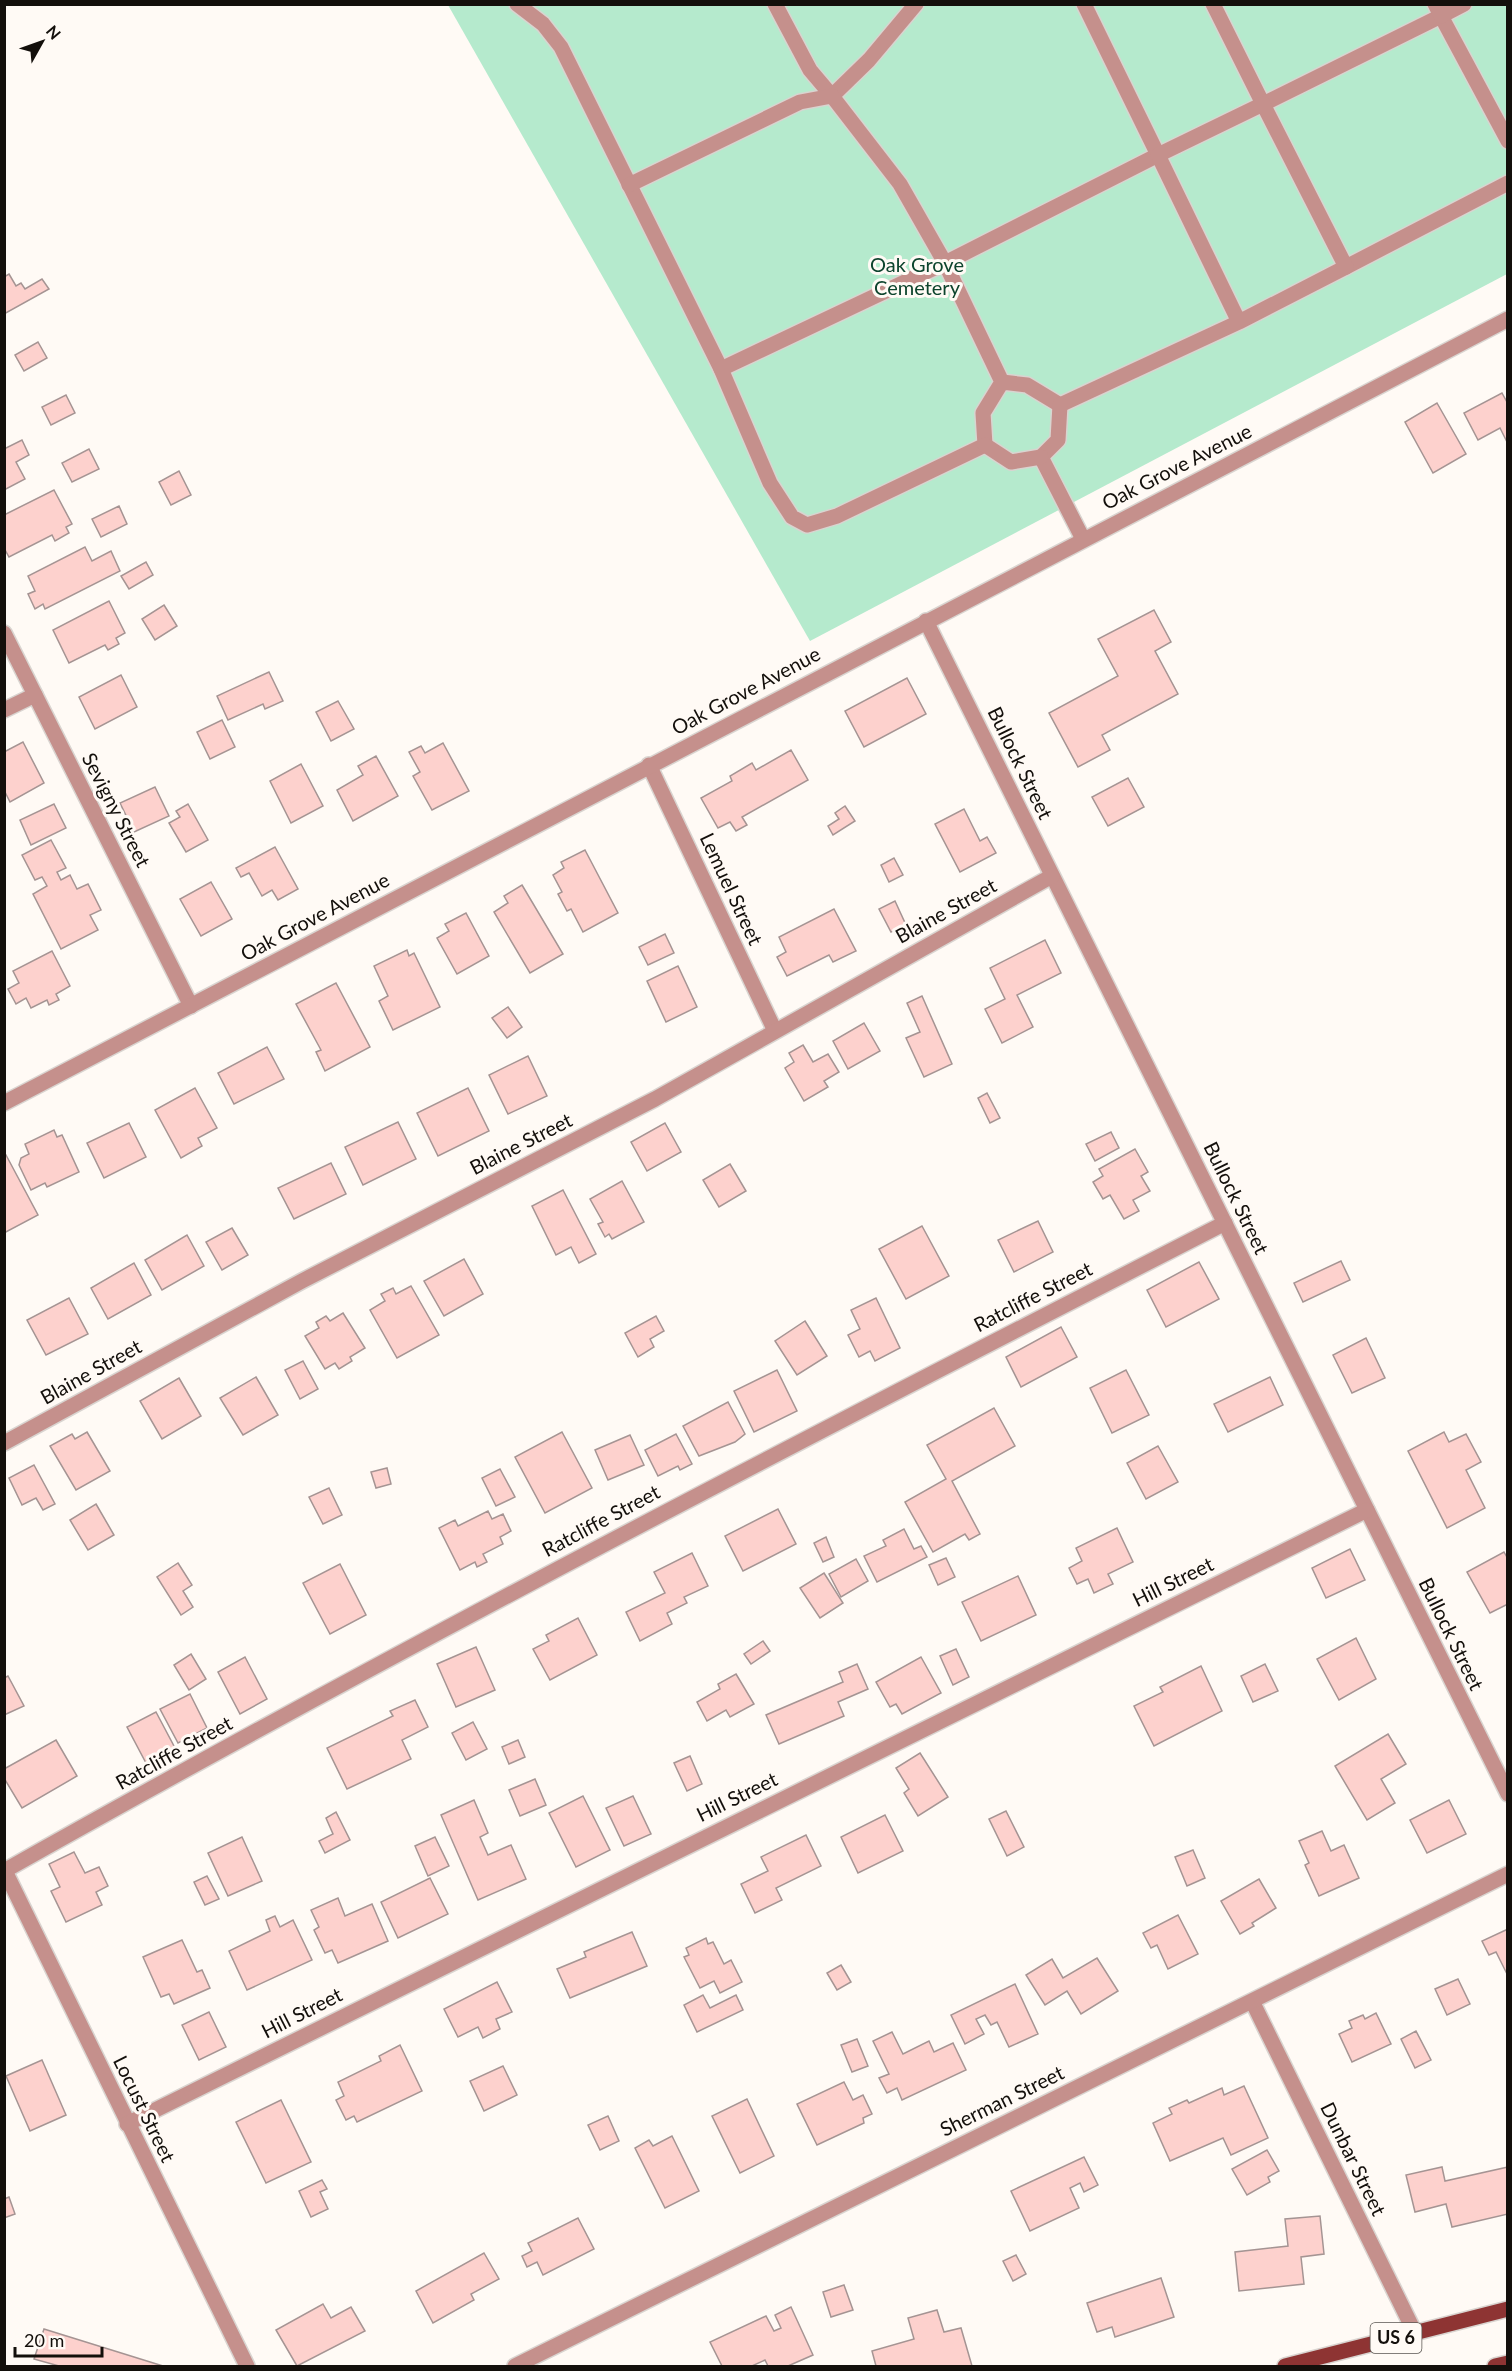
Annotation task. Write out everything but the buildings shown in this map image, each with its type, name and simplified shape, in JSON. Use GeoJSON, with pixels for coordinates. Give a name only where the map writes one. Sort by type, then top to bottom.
{"type":"FeatureCollection","features":[{"type":"Feature","properties":{"kind":"main road","name":"US 6"},"geometry":{"type":"LineString","coordinates":[[1286,2367],[1508,2309]]}},
{"type":"Feature","properties":{"kind":"main road"},"geometry":{"type":"LineString","coordinates":[[1495,2367],[1508,2363]]}},
{"type":"Feature","properties":{"kind":"street"},"geometry":{"type":"LineString","coordinates":[[517,4],[543,24],[561,47],[721,369],[770,483],[792,518],[807,525],[837,516],[985,445]]}},
{"type":"Feature","properties":{"kind":"street"},"geometry":{"type":"LineString","coordinates":[[775,4],[810,70],[900,184],[945,263],[1002,382]]}},
{"type":"Feature","properties":{"kind":"street"},"geometry":{"type":"LineString","coordinates":[[629,185],[800,102],[832,96],[869,60],[916,4]]}},
{"type":"Feature","properties":{"kind":"street"},"geometry":{"type":"LineString","coordinates":[[1084,4],[1239,322]]}},
{"type":"Feature","properties":{"kind":"street"},"geometry":{"type":"LineString","coordinates":[[1213,4],[1346,267]]}},
{"type":"Feature","properties":{"kind":"street"},"geometry":{"type":"LineString","coordinates":[[721,369],[945,263],[1158,155],[1263,105],[1438,10],[1464,4]]}},
{"type":"Feature","properties":{"kind":"street"},"geometry":{"type":"LineString","coordinates":[[1438,10],[1508,141]]}},
{"type":"Feature","properties":{"kind":"street"},"geometry":{"type":"LineString","coordinates":[[1060,405],[1239,322],[1508,183]]}},
{"type":"Feature","properties":{"kind":"street","name":"Oak Grove Avenue"},"geometry":{"type":"LineString","coordinates":[[4,1103],[1083,539],[1507,321]]}},
{"type":"Feature","properties":{"kind":"street"},"geometry":{"type":"LineString","coordinates":[[1002,382],[1027,385],[1060,405]]}},
{"type":"Feature","properties":{"kind":"street"},"geometry":{"type":"LineString","coordinates":[[985,445],[983,413],[1002,382]]}},
{"type":"Feature","properties":{"kind":"street"},"geometry":{"type":"LineString","coordinates":[[985,445],[1011,462],[1041,457],[1058,440],[1060,405]]}},
{"type":"Feature","properties":{"kind":"street"},"geometry":{"type":"LineString","coordinates":[[1041,457],[1083,539]]}},
{"type":"Feature","properties":{"kind":"street","name":"Bullock Street"},"geometry":{"type":"LineString","coordinates":[[926,621],[1508,1794]]}},
{"type":"Feature","properties":{"kind":"street","name":"Sevigny Street"},"geometry":{"type":"LineString","coordinates":[[4,633],[191,1006]]}},
{"type":"Feature","properties":{"kind":"street"},"geometry":{"type":"LineString","coordinates":[[4,710],[35,695]]}},
{"type":"Feature","properties":{"kind":"street","name":"Lemuel Street"},"geometry":{"type":"LineString","coordinates":[[649,765],[775,1032]]}},
{"type":"Feature","properties":{"kind":"street","name":"Blaine Street"},"geometry":{"type":"LineString","coordinates":[[4,1443],[316,1274],[655,1099],[1052,876]]}},
{"type":"Feature","properties":{"kind":"street","name":"Ratcliffe Street"},"geometry":{"type":"LineString","coordinates":[[5,1870],[318,1697],[703,1490],[1225,1223]]}},
{"type":"Feature","properties":{"kind":"street","name":"Hill Street"},"geometry":{"type":"LineString","coordinates":[[128,2124],[1366,1510]]}},
{"type":"Feature","properties":{"kind":"street","name":"Locust Street"},"geometry":{"type":"LineString","coordinates":[[5,1870],[247,2367]]}},
{"type":"Feature","properties":{"kind":"street","name":"Sherman Street"},"geometry":{"type":"LineString","coordinates":[[515,2367],[783,2231],[1253,2003],[1508,1874]]}},
{"type":"Feature","properties":{"kind":"street","name":"Dunbar Street"},"geometry":{"type":"LineString","coordinates":[[1253,2003],[1415,2333]]}},
{"type":"Feature","properties":{"kind":"green space","name":"Oak Grove Cemetery"},"geometry":{"type":"Polygon","coordinates":[[[448,5],[1507,5],[1507,274],[810,641],[448,5]]]}}]}
